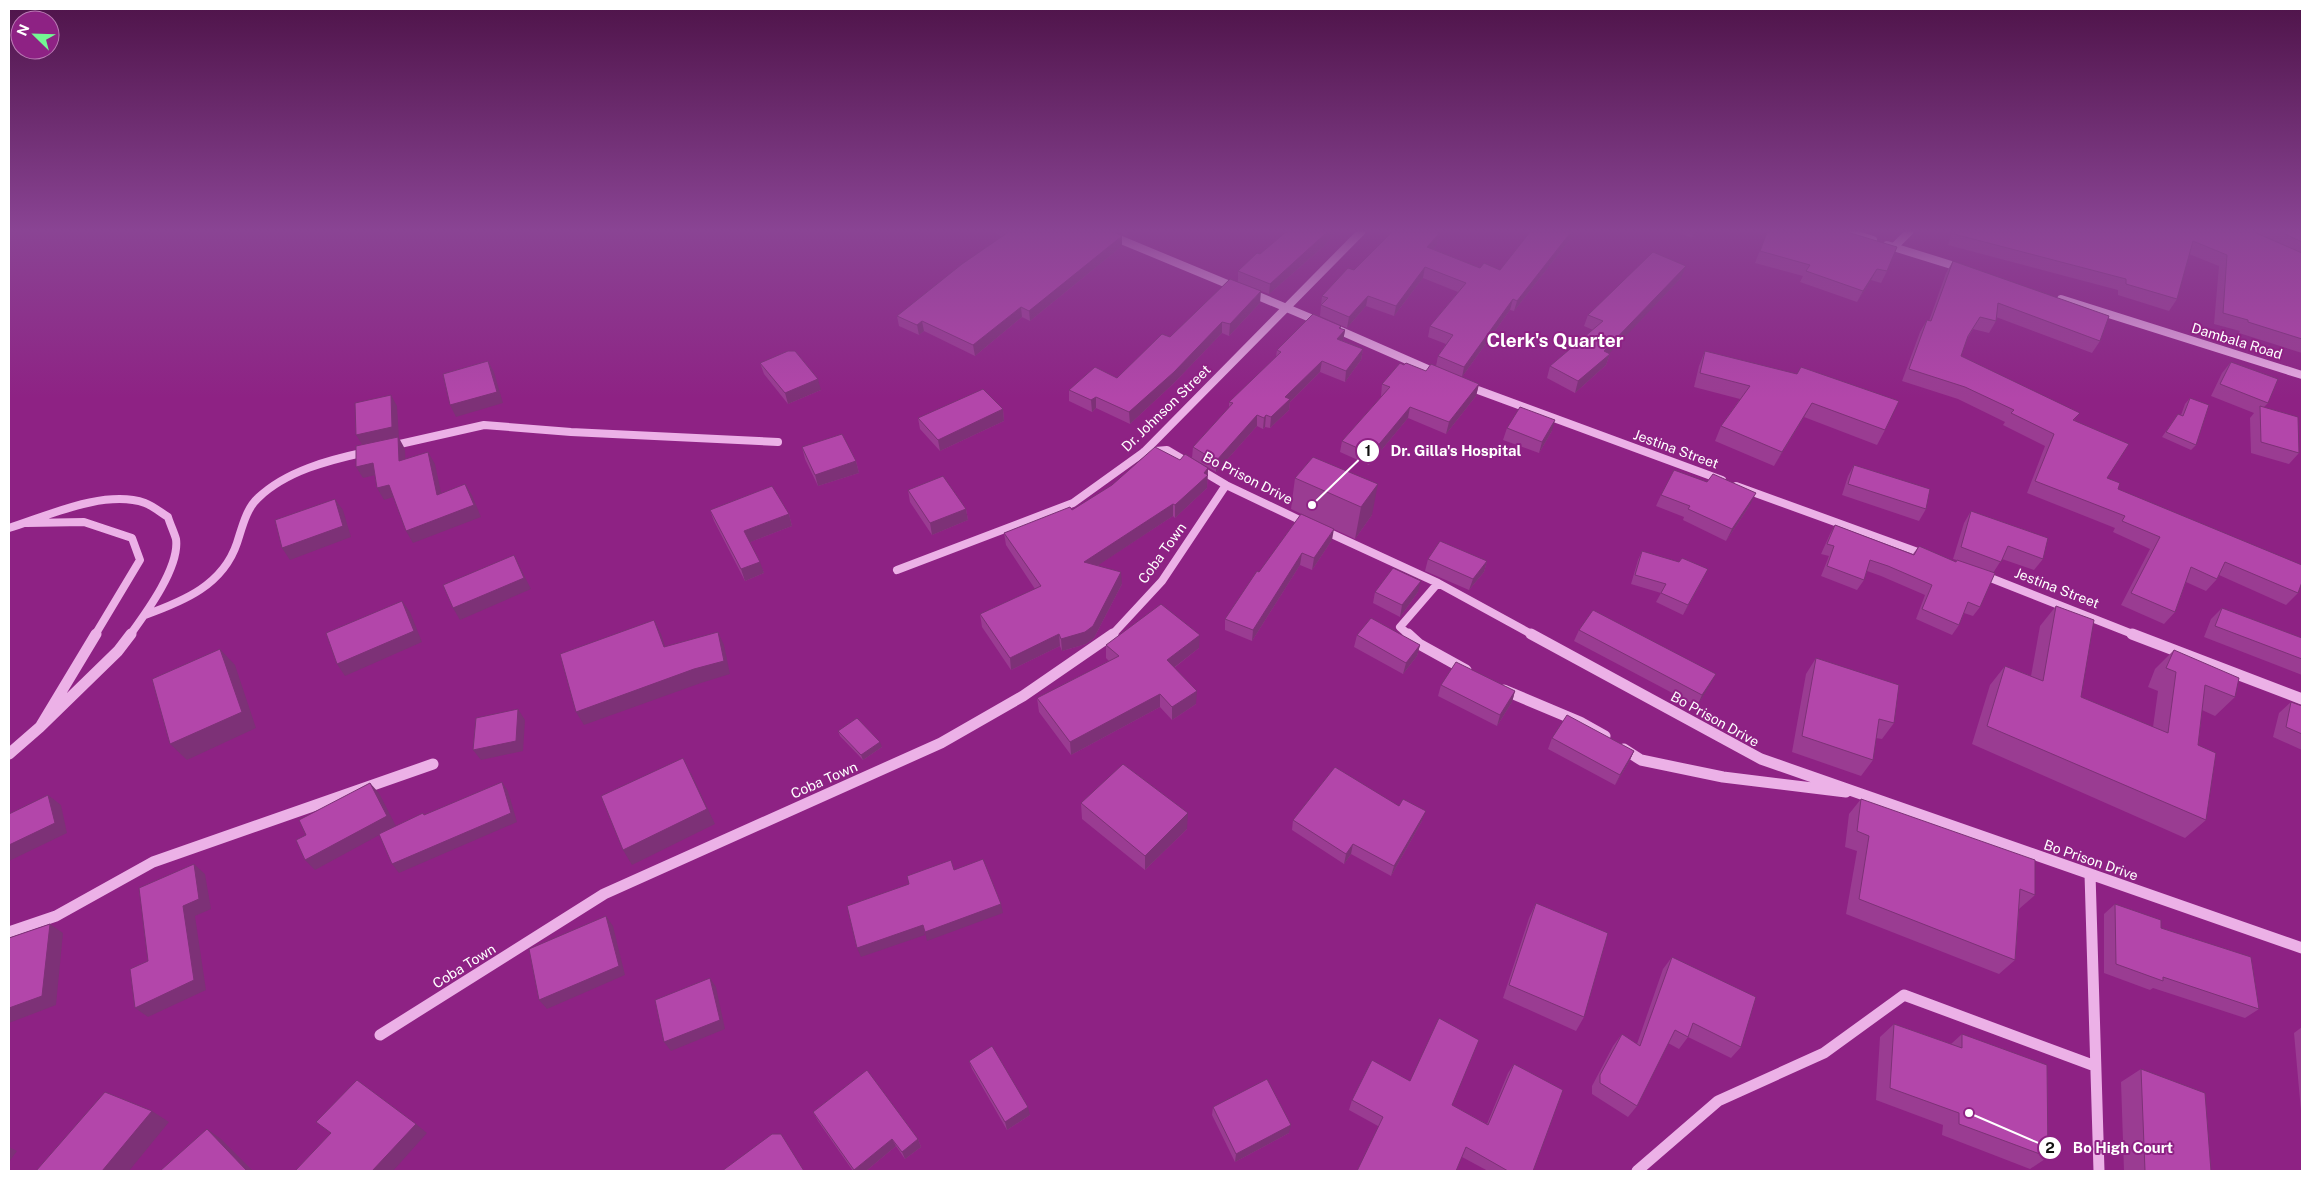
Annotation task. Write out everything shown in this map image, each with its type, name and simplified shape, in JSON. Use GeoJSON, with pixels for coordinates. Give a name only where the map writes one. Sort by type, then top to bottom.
{"type":"FeatureCollection","features":[{"type":"Feature","properties":{"kind":"street"},"geometry":{"type":"LineString","coordinates":[[1236,287],[1444,376]]}},
{"type":"Feature","properties":{"kind":"street","name":"Dr. Johnson Street"},"geometry":{"type":"LineString","coordinates":[[897,570],[1073,503],[1144,452],[1305,287]]}},
{"type":"Feature","properties":{"kind":"street","name":"Dambala Road"},"geometry":{"type":"LineString","coordinates":[[2055,298],[2302,375]]}},
{"type":"Feature","properties":{"kind":"street","name":"Jestina Street"},"geometry":{"type":"LineString","coordinates":[[1462,384],[1932,557]]}},
{"type":"Feature","properties":{"kind":"street"},"geometry":{"type":"LineString","coordinates":[[145,615],[186,600],[219,575],[232,557],[242,528],[256,500],[295,474],[332,459],[484,425],[778,442]]}},
{"type":"Feature","properties":{"kind":"street","name":"Bo Prison Drive"},"geometry":{"type":"LineString","coordinates":[[1144,452],[1167,450],[1226,486],[1438,583],[1761,759],[2302,948]]}},
{"type":"Feature","properties":{"kind":"street","name":"Coba Town"},"geometry":{"type":"LineString","coordinates":[[380,1035],[604,894],[941,743],[1022,696],[1113,634],[1162,581],[1226,486]]}},
{"type":"Feature","properties":{"kind":"street"},"geometry":{"type":"LineString","coordinates":[[9,528],[87,503],[111,501],[142,502],[168,517],[176,540],[171,570],[145,615],[118,651],[40,727],[9,754]]}},
{"type":"Feature","properties":{"kind":"street"},"geometry":{"type":"LineString","coordinates":[[27,523],[84,522],[132,538],[140,560],[40,727]]}},
{"type":"Feature","properties":{"kind":"street","name":"Jestina Street"},"geometry":{"type":"LineString","coordinates":[[1970,570],[2053,601],[2247,680],[2302,699]]}},
{"type":"Feature","properties":{"kind":"street"},"geometry":{"type":"LineString","coordinates":[[1438,583],[1400,627],[1419,644],[1479,677]]}},
{"type":"Feature","properties":{"kind":"street"},"geometry":{"type":"LineString","coordinates":[[1497,686],[1522,700],[1583,722],[1642,760],[1723,777],[1866,795]]}},
{"type":"Feature","properties":{"kind":"street"},"geometry":{"type":"LineString","coordinates":[[9,932],[56,916],[153,862],[433,764]]}},
{"type":"Feature","properties":{"kind":"street"},"geometry":{"type":"LineString","coordinates":[[2090,874],[2098,1171]]}},
{"type":"Feature","properties":{"kind":"street"},"geometry":{"type":"LineString","coordinates":[[1637,1171],[1718,1101],[1824,1052],[1904,994],[2095,1066]]}},
{"type":"Feature","properties":{"kind":"building"},"geometry":{"type":"Polygon","coordinates":[[[933,287],[1059,287],[1029,311],[1021,307],[973,345],[922,321],[917,325],[897,316],[933,287]]]}},
{"type":"Feature","properties":{"kind":"building"},"geometry":{"type":"Polygon","coordinates":[[[1222,287],[1251,287],[1261,291],[1230,324],[1222,322],[1174,372],[1129,412],[1096,397],[1091,400],[1069,390],[1095,367],[1117,378],[1162,334],[1170,337],[1222,287]]]}},
{"type":"Feature","properties":{"kind":"building"},"geometry":{"type":"Polygon","coordinates":[[[1330,287],[1410,287],[1396,306],[1368,296],[1349,317],[1321,305],[1328,298],[1322,296],[1330,287]]]}},
{"type":"Feature","properties":{"kind":"building"},"geometry":{"type":"Polygon","coordinates":[[[1463,287],[1528,287],[1517,301],[1513,299],[1464,367],[1438,356],[1453,335],[1430,326],[1463,287]]]}},
{"type":"Feature","properties":{"kind":"building"},"geometry":{"type":"Polygon","coordinates":[[[1617,287],[1666,287],[1604,351],[1610,354],[1578,381],[1550,366],[1603,321],[1588,315],[1617,287]]]}},
{"type":"Feature","properties":{"kind":"building"},"geometry":{"type":"Polygon","coordinates":[[[1852,287],[1866,287],[1863,291],[1852,287]]]}},
{"type":"Feature","properties":{"kind":"building"},"geometry":{"type":"Polygon","coordinates":[[[1943,287],[2027,287],[2109,316],[2100,341],[1998,303],[1996,321],[1980,317],[1968,336],[1961,356],[2080,413],[2073,420],[2129,444],[2107,478],[2120,483],[2118,489],[2302,565],[2302,582],[2298,593],[2225,562],[2217,579],[2191,567],[2175,612],[2131,593],[2160,537],[2122,521],[2125,516],[2035,481],[2054,434],[2011,413],[2014,410],[1965,387],[1909,369],[1927,320],[1931,321],[1943,287]]]}},
{"type":"Feature","properties":{"kind":"building"},"geometry":{"type":"Polygon","coordinates":[[[2136,287],[2180,287],[2177,299],[2136,287]]]}},
{"type":"Feature","properties":{"kind":"building"},"geometry":{"type":"Polygon","coordinates":[[[2225,287],[2302,287],[2302,339],[2248,322],[2248,320],[2223,313],[2225,287]]]}},
{"type":"Feature","properties":{"kind":"building"},"geometry":{"type":"Polygon","coordinates":[[[1313,314],[1341,326],[1339,328],[1345,330],[1337,339],[1363,349],[1346,371],[1322,361],[1285,397],[1290,399],[1271,417],[1266,415],[1264,418],[1257,415],[1216,461],[1193,447],[1233,403],[1229,402],[1281,352],[1277,350],[1313,314]]]}},
{"type":"Feature","properties":{"kind":"building"},"geometry":{"type":"Polygon","coordinates":[[[788,351],[795,351],[818,379],[785,393],[760,363],[788,351]]]}},
{"type":"Feature","properties":{"kind":"building"},"geometry":{"type":"Polygon","coordinates":[[[1705,351],[1797,374],[1801,367],[1899,401],[1885,430],[1812,403],[1782,452],[1721,426],[1750,386],[1700,373],[1705,351]]]}},
{"type":"Feature","properties":{"kind":"building"},"geometry":{"type":"Polygon","coordinates":[[[488,361],[497,392],[450,405],[443,374],[488,361]]]}},
{"type":"Feature","properties":{"kind":"building"},"geometry":{"type":"Polygon","coordinates":[[[2231,362],[2278,379],[2268,403],[2220,384],[2231,362]]]}},
{"type":"Feature","properties":{"kind":"building"},"geometry":{"type":"Polygon","coordinates":[[[1400,363],[1404,365],[1406,363],[1426,371],[1431,364],[1479,384],[1449,422],[1410,407],[1371,454],[1342,441],[1390,387],[1382,384],[1400,363]]]}},
{"type":"Feature","properties":{"kind":"building"},"geometry":{"type":"Polygon","coordinates":[[[983,389],[1003,409],[938,440],[918,418],[983,389]]]}},
{"type":"Feature","properties":{"kind":"building"},"geometry":{"type":"Polygon","coordinates":[[[391,395],[392,427],[356,435],[355,403],[391,395]]]}},
{"type":"Feature","properties":{"kind":"building"},"geometry":{"type":"Polygon","coordinates":[[[2190,398],[2209,405],[2196,445],[2166,432],[2178,414],[2183,416],[2190,398]]]}},
{"type":"Feature","properties":{"kind":"building"},"geometry":{"type":"Polygon","coordinates":[[[2260,406],[2298,417],[2299,453],[2261,442],[2260,406]]]}},
{"type":"Feature","properties":{"kind":"building"},"geometry":{"type":"Polygon","coordinates":[[[1520,407],[1555,420],[1542,442],[1507,428],[1520,407]]]}},
{"type":"Feature","properties":{"kind":"building"},"geometry":{"type":"Polygon","coordinates":[[[842,434],[856,461],[815,475],[802,447],[842,434]]]}},
{"type":"Feature","properties":{"kind":"building"},"geometry":{"type":"Polygon","coordinates":[[[398,437],[399,461],[428,452],[437,495],[465,484],[474,505],[406,531],[389,485],[377,488],[373,463],[356,467],[356,446],[398,437]]]}},
{"type":"Feature","properties":{"kind":"building"},"geometry":{"type":"Polygon","coordinates":[[[1155,447],[1180,460],[1185,454],[1208,468],[1204,473],[1208,475],[1175,505],[1173,504],[1084,562],[1121,572],[1093,626],[1085,632],[1061,639],[1059,634],[1010,658],[980,614],[1041,586],[1004,533],[1070,507],[1072,510],[1112,485],[1155,447]]]}},
{"type":"Feature","properties":{"kind":"building"},"geometry":{"type":"Polygon","coordinates":[[[1313,457],[1378,484],[1361,507],[1295,478],[1313,457]]]}},
{"type":"Feature","properties":{"kind":"building"},"geometry":{"type":"Polygon","coordinates":[[[1854,465],[1930,489],[1926,509],[1848,484],[1854,465]]]}},
{"type":"Feature","properties":{"kind":"building"},"geometry":{"type":"Polygon","coordinates":[[[1674,470],[1707,482],[1713,474],[1756,493],[1732,529],[1688,509],[1690,506],[1661,495],[1674,470]]]}},
{"type":"Feature","properties":{"kind":"building"},"geometry":{"type":"Polygon","coordinates":[[[943,476],[966,509],[930,523],[908,490],[943,476]]]}},
{"type":"Feature","properties":{"kind":"building"},"geometry":{"type":"Polygon","coordinates":[[[772,486],[789,514],[744,531],[760,562],[741,569],[710,510],[772,486]]]}},
{"type":"Feature","properties":{"kind":"building"},"geometry":{"type":"Polygon","coordinates":[[[335,499],[343,526],[282,548],[275,520],[335,499]]]}},
{"type":"Feature","properties":{"kind":"building"},"geometry":{"type":"Polygon","coordinates":[[[1971,511],[2048,538],[2043,559],[2008,546],[2001,562],[1961,547],[1971,511]]]}},
{"type":"Feature","properties":{"kind":"building"},"geometry":{"type":"Polygon","coordinates":[[[1301,514],[1334,529],[1314,558],[1302,553],[1253,630],[1225,619],[1257,571],[1259,572],[1301,514]]]}},
{"type":"Feature","properties":{"kind":"building"},"geometry":{"type":"Polygon","coordinates":[[[1835,525],[1914,555],[1919,546],[1956,562],[1957,560],[1995,573],[1980,607],[1968,602],[1959,625],[1922,609],[1932,585],[1870,560],[1864,580],[1827,566],[1834,546],[1827,544],[1835,525]]]}},
{"type":"Feature","properties":{"kind":"building"},"geometry":{"type":"Polygon","coordinates":[[[1440,541],[1487,561],[1473,579],[1428,559],[1440,541]]]}},
{"type":"Feature","properties":{"kind":"building"},"geometry":{"type":"Polygon","coordinates":[[[1642,551],[1679,562],[1682,558],[1708,569],[1688,605],[1661,593],[1666,584],[1635,575],[1642,551]]]}},
{"type":"Feature","properties":{"kind":"building"},"geometry":{"type":"Polygon","coordinates":[[[514,555],[524,578],[453,608],[443,585],[514,555]]]}},
{"type":"Feature","properties":{"kind":"building"},"geometry":{"type":"Polygon","coordinates":[[[1393,568],[1421,581],[1402,605],[1375,592],[1393,568]]]}},
{"type":"Feature","properties":{"kind":"building"},"geometry":{"type":"Polygon","coordinates":[[[402,601],[414,631],[337,664],[326,633],[402,601]]]}},
{"type":"Feature","properties":{"kind":"building"},"geometry":{"type":"Polygon","coordinates":[[[1161,604],[1200,635],[1167,660],[1197,691],[1172,707],[1160,694],[1070,742],[1037,698],[1119,656],[1106,645],[1161,604]]]}},
{"type":"Feature","properties":{"kind":"building"},"geometry":{"type":"Polygon","coordinates":[[[2056,606],[2094,620],[2081,697],[2168,733],[2176,672],[2166,668],[2174,650],[2239,678],[2235,697],[2205,685],[2198,745],[2216,753],[2206,820],[1987,726],[2005,666],[2043,681],[2056,606]]]}},
{"type":"Feature","properties":{"kind":"building"},"geometry":{"type":"Polygon","coordinates":[[[2222,608],[2302,638],[2302,659],[2215,626],[2222,608]]]}},
{"type":"Feature","properties":{"kind":"building"},"geometry":{"type":"Polygon","coordinates":[[[1593,610],[1716,674],[1702,695],[1579,630],[1593,610]]]}},
{"type":"Feature","properties":{"kind":"building"},"geometry":{"type":"Polygon","coordinates":[[[1371,618],[1420,645],[1406,663],[1357,635],[1371,618]]]}},
{"type":"Feature","properties":{"kind":"building"},"geometry":{"type":"Polygon","coordinates":[[[654,620],[664,647],[718,632],[724,661],[694,669],[576,712],[560,654],[654,620]]]}},
{"type":"Feature","properties":{"kind":"building"},"geometry":{"type":"Polygon","coordinates":[[[220,649],[242,712],[170,744],[152,679],[220,649]]]}},
{"type":"Feature","properties":{"kind":"building"},"geometry":{"type":"Polygon","coordinates":[[[1816,658],[1899,685],[1894,723],[1879,719],[1873,760],[1802,736],[1816,658]]]}},
{"type":"Feature","properties":{"kind":"building"},"geometry":{"type":"Polygon","coordinates":[[[1456,662],[1515,691],[1500,715],[1441,685],[1456,662]]]}},
{"type":"Feature","properties":{"kind":"building"},"geometry":{"type":"Polygon","coordinates":[[[2291,702],[2302,706],[2302,734],[2286,727],[2291,702]]]}},
{"type":"Feature","properties":{"kind":"building"},"geometry":{"type":"Polygon","coordinates":[[[518,709],[516,741],[473,750],[476,718],[518,709]]]}},
{"type":"Feature","properties":{"kind":"building"},"geometry":{"type":"Polygon","coordinates":[[[1567,715],[1634,751],[1620,775],[1552,738],[1567,715]]]}},
{"type":"Feature","properties":{"kind":"building"},"geometry":{"type":"Polygon","coordinates":[[[857,718],[880,742],[861,755],[838,731],[857,718]]]}},
{"type":"Feature","properties":{"kind":"building"},"geometry":{"type":"Polygon","coordinates":[[[683,758],[707,809],[623,850],[601,796],[683,758]]]}},
{"type":"Feature","properties":{"kind":"building"},"geometry":{"type":"Polygon","coordinates":[[[1123,764],[1188,813],[1145,856],[1081,803],[1123,764]]]}},
{"type":"Feature","properties":{"kind":"building"},"geometry":{"type":"Polygon","coordinates":[[[1335,767],[1399,806],[1403,799],[1426,811],[1394,866],[1353,844],[1346,854],[1293,820],[1335,767]]]}},
{"type":"Feature","properties":{"kind":"building"},"geometry":{"type":"Polygon","coordinates":[[[502,782],[511,813],[392,864],[379,834],[423,813],[424,815],[502,782]]]}},
{"type":"Feature","properties":{"kind":"building"},"geometry":{"type":"Polygon","coordinates":[[[370,783],[387,816],[305,860],[296,840],[306,835],[299,820],[370,783]]]}},
{"type":"Feature","properties":{"kind":"building"},"geometry":{"type":"Polygon","coordinates":[[[48,795],[55,823],[9,845],[9,814],[48,795]]]}},
{"type":"Feature","properties":{"kind":"building"},"geometry":{"type":"Polygon","coordinates":[[[1861,799],[2035,860],[2035,895],[2020,889],[2015,960],[1859,899],[1869,836],[1857,831],[1861,799]]]}},
{"type":"Feature","properties":{"kind":"building"},"geometry":{"type":"Polygon","coordinates":[[[983,859],[1001,904],[925,932],[923,925],[857,948],[847,906],[909,884],[907,876],[951,860],[954,870],[983,859]]]}},
{"type":"Feature","properties":{"kind":"building"},"geometry":{"type":"Polygon","coordinates":[[[194,864],[199,899],[183,906],[194,980],[135,1008],[130,969],[148,961],[139,888],[194,864]]]}},
{"type":"Feature","properties":{"kind":"building"},"geometry":{"type":"Polygon","coordinates":[[[1536,903],[1608,933],[1584,1017],[1509,985],[1536,903]]]}},
{"type":"Feature","properties":{"kind":"building"},"geometry":{"type":"Polygon","coordinates":[[[2115,904],[2161,920],[2161,928],[2251,957],[2259,1009],[2163,977],[2163,981],[2116,964],[2115,904]]]}},
{"type":"Feature","properties":{"kind":"building"},"geometry":{"type":"Polygon","coordinates":[[[606,916],[619,966],[539,1000],[529,949],[606,916]]]}},
{"type":"Feature","properties":{"kind":"building"},"geometry":{"type":"Polygon","coordinates":[[[50,924],[42,996],[9,1008],[9,938],[50,924]]]}},
{"type":"Feature","properties":{"kind":"building"},"geometry":{"type":"Polygon","coordinates":[[[1672,957],[1756,997],[1741,1047],[1693,1023],[1688,1037],[1675,1030],[1637,1106],[1600,1083],[1600,1075],[1622,1034],[1640,1046],[1672,957]]]}},
{"type":"Feature","properties":{"kind":"building"},"geometry":{"type":"Polygon","coordinates":[[[710,978],[720,1020],[664,1042],[655,1000],[710,978]]]}},
{"type":"Feature","properties":{"kind":"building"},"geometry":{"type":"Polygon","coordinates":[[[1439,1018],[1479,1040],[1452,1105],[1488,1125],[1514,1064],[1563,1090],[1533,1171],[1508,1171],[1466,1147],[1456,1171],[1357,1171],[1383,1117],[1352,1100],[1372,1060],[1410,1081],[1439,1018]]]}},
{"type":"Feature","properties":{"kind":"building"},"geometry":{"type":"Polygon","coordinates":[[[1894,1024],[1962,1048],[1962,1034],[2047,1065],[2048,1157],[1959,1124],[1959,1113],[1890,1088],[1894,1024]]]}},
{"type":"Feature","properties":{"kind":"building"},"geometry":{"type":"Polygon","coordinates":[[[992,1046],[1028,1107],[1005,1122],[969,1061],[992,1046]]]}},
{"type":"Feature","properties":{"kind":"building"},"geometry":{"type":"Polygon","coordinates":[[[2141,1069],[2205,1093],[2211,1171],[2145,1171],[2141,1069]]]}},
{"type":"Feature","properties":{"kind":"building"},"geometry":{"type":"Polygon","coordinates":[[[867,1070],[918,1139],[902,1152],[892,1139],[854,1170],[813,1112],[867,1070]]]}},
{"type":"Feature","properties":{"kind":"building"},"geometry":{"type":"Polygon","coordinates":[[[1267,1079],[1291,1125],[1236,1154],[1213,1107],[1267,1079]]]}},
{"type":"Feature","properties":{"kind":"building"},"geometry":{"type":"Polygon","coordinates":[[[357,1080],[416,1124],[372,1171],[295,1171],[331,1133],[316,1122],[357,1080]]]}},
{"type":"Feature","properties":{"kind":"building"},"geometry":{"type":"Polygon","coordinates":[[[105,1092],[152,1111],[102,1171],[36,1171],[105,1092]]]}},
{"type":"Feature","properties":{"kind":"building"},"geometry":{"type":"Polygon","coordinates":[[[207,1129],[247,1171],[160,1171],[207,1129]]]}},
{"type":"Feature","properties":{"kind":"building"},"geometry":{"type":"Polygon","coordinates":[[[772,1134],[781,1134],[804,1171],[722,1171],[772,1134]]]}},
{"type":"Feature","properties":{"kind":"place","name":"Dr. Gilla's Hospital"},"geometry":{"type":"Point","coordinates":[1312,505]}},
{"type":"Feature","properties":{"kind":"place","name":"Bo High Court"},"geometry":{"type":"Point","coordinates":[1969,1113]}},
{"type":"Feature","properties":{"kind":"district","name":"Clerk's Quarter"},"geometry":{"type":"Point","coordinates":[1555,340]}}]}
